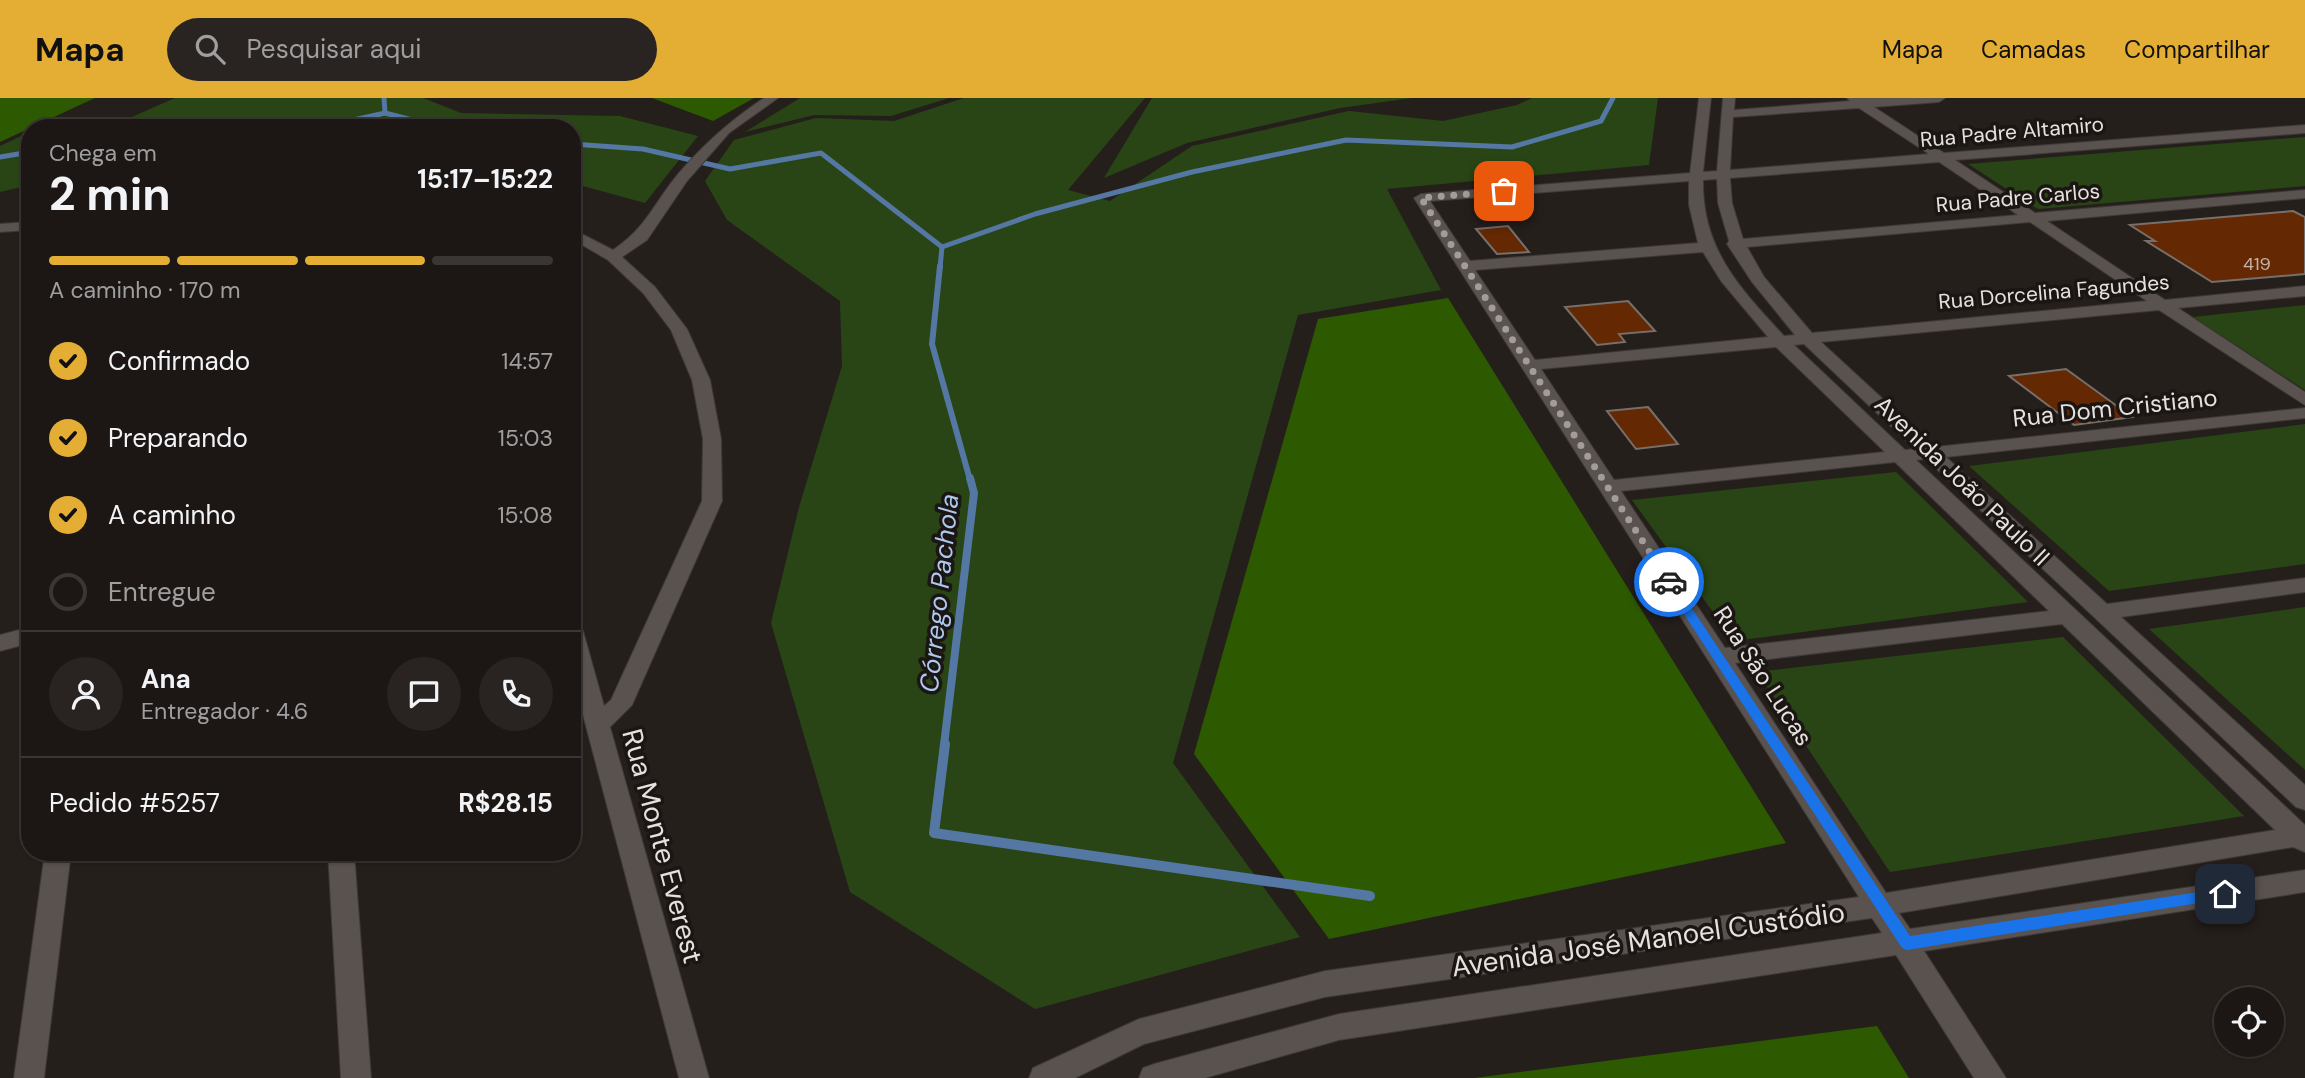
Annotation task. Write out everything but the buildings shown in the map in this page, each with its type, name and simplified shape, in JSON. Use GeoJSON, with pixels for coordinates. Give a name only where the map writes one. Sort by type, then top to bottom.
{"type":"FeatureCollection","features":[{"type":"Feature","properties":{"kind":"street"},"geometry":{"type":"LineString","coordinates":[[613,257],[642,237],[682,178],[724,130],[772,98]]}},
{"type":"Feature","properties":{"kind":"street","name":"Avenida João Paulo II"},"geometry":{"type":"LineString","coordinates":[[1705,98],[1696,175],[1696,208],[1707,247],[1735,289],[1779,339],[2303,838]]}},
{"type":"Feature","properties":{"kind":"street"},"geometry":{"type":"LineString","coordinates":[[1728,106],[1939,98]]}},
{"type":"Feature","properties":{"kind":"street"},"geometry":{"type":"LineString","coordinates":[[1857,101],[2305,400]]}},
{"type":"Feature","properties":{"kind":"street","name":"Avenida João Paulo II"},"geometry":{"type":"LineString","coordinates":[[1728,106],[1723,175],[1724,208],[1734,244],[1762,289],[1806,337],[2305,800]]}},
{"type":"Feature","properties":{"kind":"street","name":"Rua Padre Altamiro"},"geometry":{"type":"LineString","coordinates":[[1696,175],[1943,159],[2305,129]]}},
{"type":"Feature","properties":{"kind":"street","name":"Rua São Lucas"},"geometry":{"type":"LineString","coordinates":[[1696,175],[1421,198],[1531,365],[1607,488],[1907,943],[1991,1078]]}},
{"type":"Feature","properties":{"kind":"street","name":"Rua Padre Carlos"},"geometry":{"type":"LineString","coordinates":[[1734,244],[2305,194]]}},
{"type":"Feature","properties":{"kind":"street"},"geometry":{"type":"LineString","coordinates":[[0,228],[21,227]]}},
{"type":"Feature","properties":{"kind":"street"},"geometry":{"type":"LineString","coordinates":[[581,238],[613,257],[649,289],[679,329],[701,380],[712,439],[712,501],[620,705],[598,724]]}},
{"type":"Feature","properties":{"kind":"street"},"geometry":{"type":"LineString","coordinates":[[1466,266],[1707,247]]}},
{"type":"Feature","properties":{"kind":"street","name":"Rua Dorcelina Fagundes"},"geometry":{"type":"LineString","coordinates":[[1779,339],[2305,291]]}},
{"type":"Feature","properties":{"kind":"street"},"geometry":{"type":"LineString","coordinates":[[1531,365],[1779,339]]}},
{"type":"Feature","properties":{"kind":"street","name":"Rua Dom Cristiano"},"geometry":{"type":"LineString","coordinates":[[1902,457],[2305,413]]}},
{"type":"Feature","properties":{"kind":"street"},"geometry":{"type":"LineString","coordinates":[[1607,488],[1902,457]]}},
{"type":"Feature","properties":{"kind":"street"},"geometry":{"type":"LineString","coordinates":[[2101,612],[2305,585]]}},
{"type":"Feature","properties":{"kind":"street"},"geometry":{"type":"LineString","coordinates":[[1719,657],[2067,616]]}},
{"type":"Feature","properties":{"kind":"street"},"geometry":{"type":"LineString","coordinates":[[0,643],[21,637]]}},
{"type":"Feature","properties":{"kind":"street","name":"Rua Monte Everest"},"geometry":{"type":"LineString","coordinates":[[581,663],[694,1078]]}},
{"type":"Feature","properties":{"kind":"street","name":"Avenida José Manoel Custódio"},"geometry":{"type":"LineString","coordinates":[[1044,1078],[1139,1032],[1325,984],[1881,905],[2303,838]]}},
{"type":"Feature","properties":{"kind":"street"},"geometry":{"type":"LineString","coordinates":[[29,1078],[57,861]]}},
{"type":"Feature","properties":{"kind":"street"},"geometry":{"type":"LineString","coordinates":[[342,861],[356,1078]]}},
{"type":"Feature","properties":{"kind":"street","name":"Avenida José Manoel Custódio"},"geometry":{"type":"LineString","coordinates":[[1154,1078],[1339,1027],[2305,881]]}},
{"type":"Feature","properties":{"kind":"green space"},"geometry":{"type":"Polygon","coordinates":[[[0,98],[95,98],[50,119],[21,119],[21,132],[0,142],[0,98]]]}},
{"type":"Feature","properties":{"kind":"green space"},"geometry":{"type":"Polygon","coordinates":[[[175,98],[423,98],[461,113],[620,116],[698,136],[645,203],[581,185],[581,119],[127,119],[175,98]]]}},
{"type":"Feature","properties":{"kind":"green space"},"geometry":{"type":"Polygon","coordinates":[[[652,98],[754,98],[713,121],[652,98]]]}},
{"type":"Feature","properties":{"kind":"green space"},"geometry":{"type":"Polygon","coordinates":[[[800,98],[949,98],[891,116],[814,115],[745,132],[800,98]]]}},
{"type":"Feature","properties":{"kind":"green space"},"geometry":{"type":"Polygon","coordinates":[[[964,98],[1145,98],[1068,190],[1110,201],[1192,146],[1349,111],[1443,121],[1517,105],[1532,98],[1658,98],[1649,165],[1387,189],[1441,290],[1298,315],[1173,763],[1300,937],[1035,1009],[850,892],[771,623],[799,507],[842,366],[840,301],[727,220],[705,181],[734,140],[816,118],[894,121],[964,98]]]}},
{"type":"Feature","properties":{"kind":"green space"},"geometry":{"type":"Polygon","coordinates":[[[1152,98],[1412,98],[1340,108],[1187,143],[1104,178],[1152,98]]]}},
{"type":"Feature","properties":{"kind":"green space"},"geometry":{"type":"Polygon","coordinates":[[[21,136],[21,187],[0,192],[0,146],[21,136]]]}},
{"type":"Feature","properties":{"kind":"green space"},"geometry":{"type":"Polygon","coordinates":[[[2305,137],[2305,186],[2038,209],[1968,164],[2305,137]]]}},
{"type":"Feature","properties":{"kind":"green space"},"geometry":{"type":"Polygon","coordinates":[[[1448,298],[1786,843],[1329,939],[1194,754],[1318,319],[1448,298]]]}},
{"type":"Feature","properties":{"kind":"green space"},"geometry":{"type":"Polygon","coordinates":[[[2305,305],[2305,390],[2193,317],[2305,305]]]}},
{"type":"Feature","properties":{"kind":"green space"},"geometry":{"type":"Polygon","coordinates":[[[2305,424],[2305,564],[2109,591],[1969,466],[2305,424]]]}},
{"type":"Feature","properties":{"kind":"green space"},"geometry":{"type":"Polygon","coordinates":[[[1896,472],[2028,602],[1734,641],[1632,500],[1896,472]]]}},
{"type":"Feature","properties":{"kind":"green space"},"geometry":{"type":"Polygon","coordinates":[[[2305,607],[2305,770],[2149,629],[2305,607]]]}},
{"type":"Feature","properties":{"kind":"green space"},"geometry":{"type":"Polygon","coordinates":[[[2063,637],[2244,816],[1890,872],[1757,672],[2063,637]]]}},
{"type":"Feature","properties":{"kind":"green space"},"geometry":{"type":"Polygon","coordinates":[[[1877,1026],[1909,1078],[1474,1078],[1877,1026]]]}},
{"type":"Feature","properties":{"kind":"waterway"},"geometry":{"type":"LineString","coordinates":[[384,98],[385,113]]}},
{"type":"Feature","properties":{"kind":"waterway","name":"Córrego Pachola"},"geometry":{"type":"LineString","coordinates":[[942,247],[1035,214],[1192,172],[1346,140],[1512,147],[1601,121],[1613,98]]}},
{"type":"Feature","properties":{"kind":"waterway"},"geometry":{"type":"LineString","coordinates":[[358,119],[385,113]]}},
{"type":"Feature","properties":{"kind":"waterway"},"geometry":{"type":"LineString","coordinates":[[385,113],[408,119]]}},
{"type":"Feature","properties":{"kind":"waterway"},"geometry":{"type":"LineString","coordinates":[[581,145],[643,149],[730,169],[821,153],[942,247]]}},
{"type":"Feature","properties":{"kind":"waterway"},"geometry":{"type":"LineString","coordinates":[[0,157],[21,154]]}},
{"type":"Feature","properties":{"kind":"waterway","name":"Córrego Pachola"},"geometry":{"type":"LineString","coordinates":[[940,268],[942,247]]}},
{"type":"Feature","properties":{"kind":"waterway","name":"Córrego Pachola"},"geometry":{"type":"LineString","coordinates":[[940,266],[932,344],[970,480]]}},
{"type":"Feature","properties":{"kind":"waterway","name":"Córrego Pachola"},"geometry":{"type":"LineString","coordinates":[[944,745],[974,493],[970,478]]}},
{"type":"Feature","properties":{"kind":"waterway","name":"Córrego Pachola"},"geometry":{"type":"LineString","coordinates":[[945,744],[934,833],[1370,896]]}},
{"type":"Feature","properties":{"kind":"way so far"},"geometry":{"type":"LineString","coordinates":[[1504,191],[1421,198],[1669,582]]}},
{"type":"Feature","properties":{"kind":"route"},"geometry":{"type":"LineString","coordinates":[[1669,582],[1907,943],[2225,894]]}}]}
